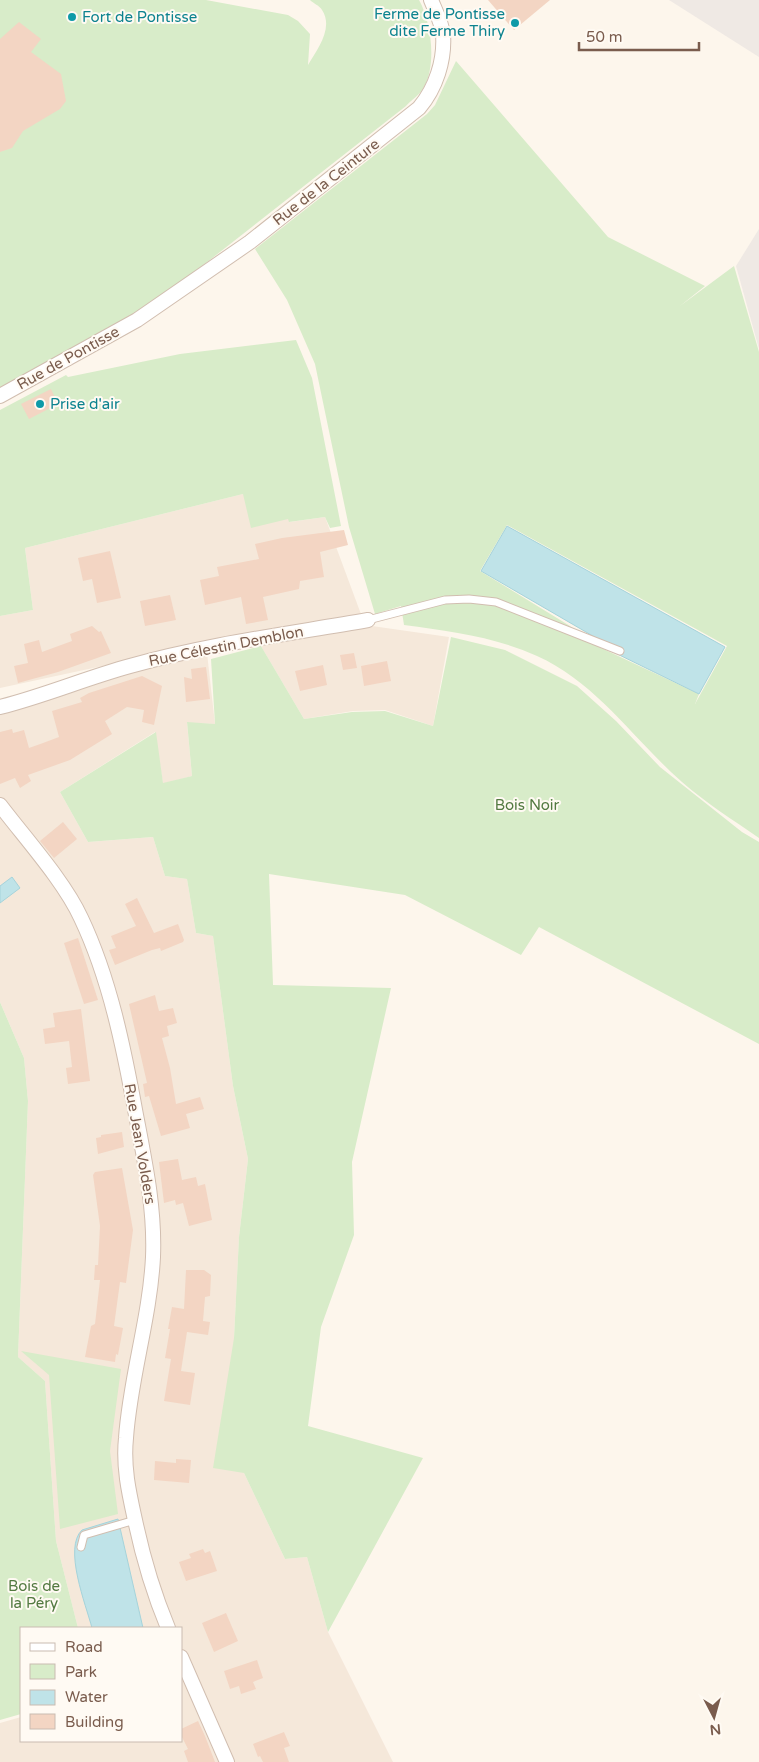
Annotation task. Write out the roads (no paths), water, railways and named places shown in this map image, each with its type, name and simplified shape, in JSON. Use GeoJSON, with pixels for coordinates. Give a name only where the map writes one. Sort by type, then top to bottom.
{"type":"FeatureCollection","features":[{"type":"Feature","properties":{"kind":"street","name":"Rue de la Ceinture"},"geometry":{"type":"LineString","coordinates":[[137,320],[250,242],[420,108],[429,96],[442,57],[443,33],[431,0]]}},
{"type":"Feature","properties":{"kind":"street","name":"Rue de Pontisse"},"geometry":{"type":"LineString","coordinates":[[0,396],[137,320]]}},
{"type":"Feature","properties":{"kind":"street","name":"Rue Célestin Demblon"},"geometry":{"type":"LineString","coordinates":[[0,707],[28,700],[130,666],[203,648],[368,620]]}},
{"type":"Feature","properties":{"kind":"street","name":"Rue Jean Volders"},"geometry":{"type":"LineString","coordinates":[[0,805],[69,897],[87,931],[114,1012],[151,1192],[153,1258],[150,1291],[129,1410],[125,1455],[126,1473],[147,1574],[168,1627]]}},
{"type":"Feature","properties":{"kind":"street"},"geometry":{"type":"LineString","coordinates":[[182,1659],[227,1762]]}},
{"type":"Feature","properties":{"kind":"lane"},"geometry":{"type":"LineString","coordinates":[[368,620],[445,600],[469,599],[496,602],[620,651]]}},
{"type":"Feature","properties":{"kind":"lane"},"geometry":{"type":"LineString","coordinates":[[81,1548],[84,1535],[135,1520]]}},
{"type":"Feature","properties":{"kind":"water"},"geometry":{"type":"Polygon","coordinates":[[[507,526],[725,647],[699,694],[601,646],[598,639],[481,571],[507,526]]]}},
{"type":"Feature","properties":{"kind":"water"},"geometry":{"type":"Polygon","coordinates":[[[12,877],[20,888],[0,903],[0,886],[12,877]]]}},
{"type":"Feature","properties":{"kind":"water"},"geometry":{"type":"Polygon","coordinates":[[[118,1519],[143,1627],[92,1627],[81,1592],[75,1563],[77,1538],[82,1530],[118,1519]]]}},
{"type":"Feature","properties":{"kind":"place","name":"Fort de Pontisse"},"geometry":{"type":"Point","coordinates":[72,17]}},
{"type":"Feature","properties":{"kind":"place","name":"Ferme de Pontisse dite Ferme Thiry"},"geometry":{"type":"Point","coordinates":[515,23]}},
{"type":"Feature","properties":{"kind":"place","name":"Prise d'air"},"geometry":{"type":"Point","coordinates":[40,404]}},
{"type":"Feature","properties":{"kind":"park label","name":"Bois Noir"},"geometry":{"type":"Point","coordinates":[527,805]}},
{"type":"Feature","properties":{"kind":"park label","name":"Bois de la Péry"},"geometry":{"type":"Point","coordinates":[34,1594]}}]}
